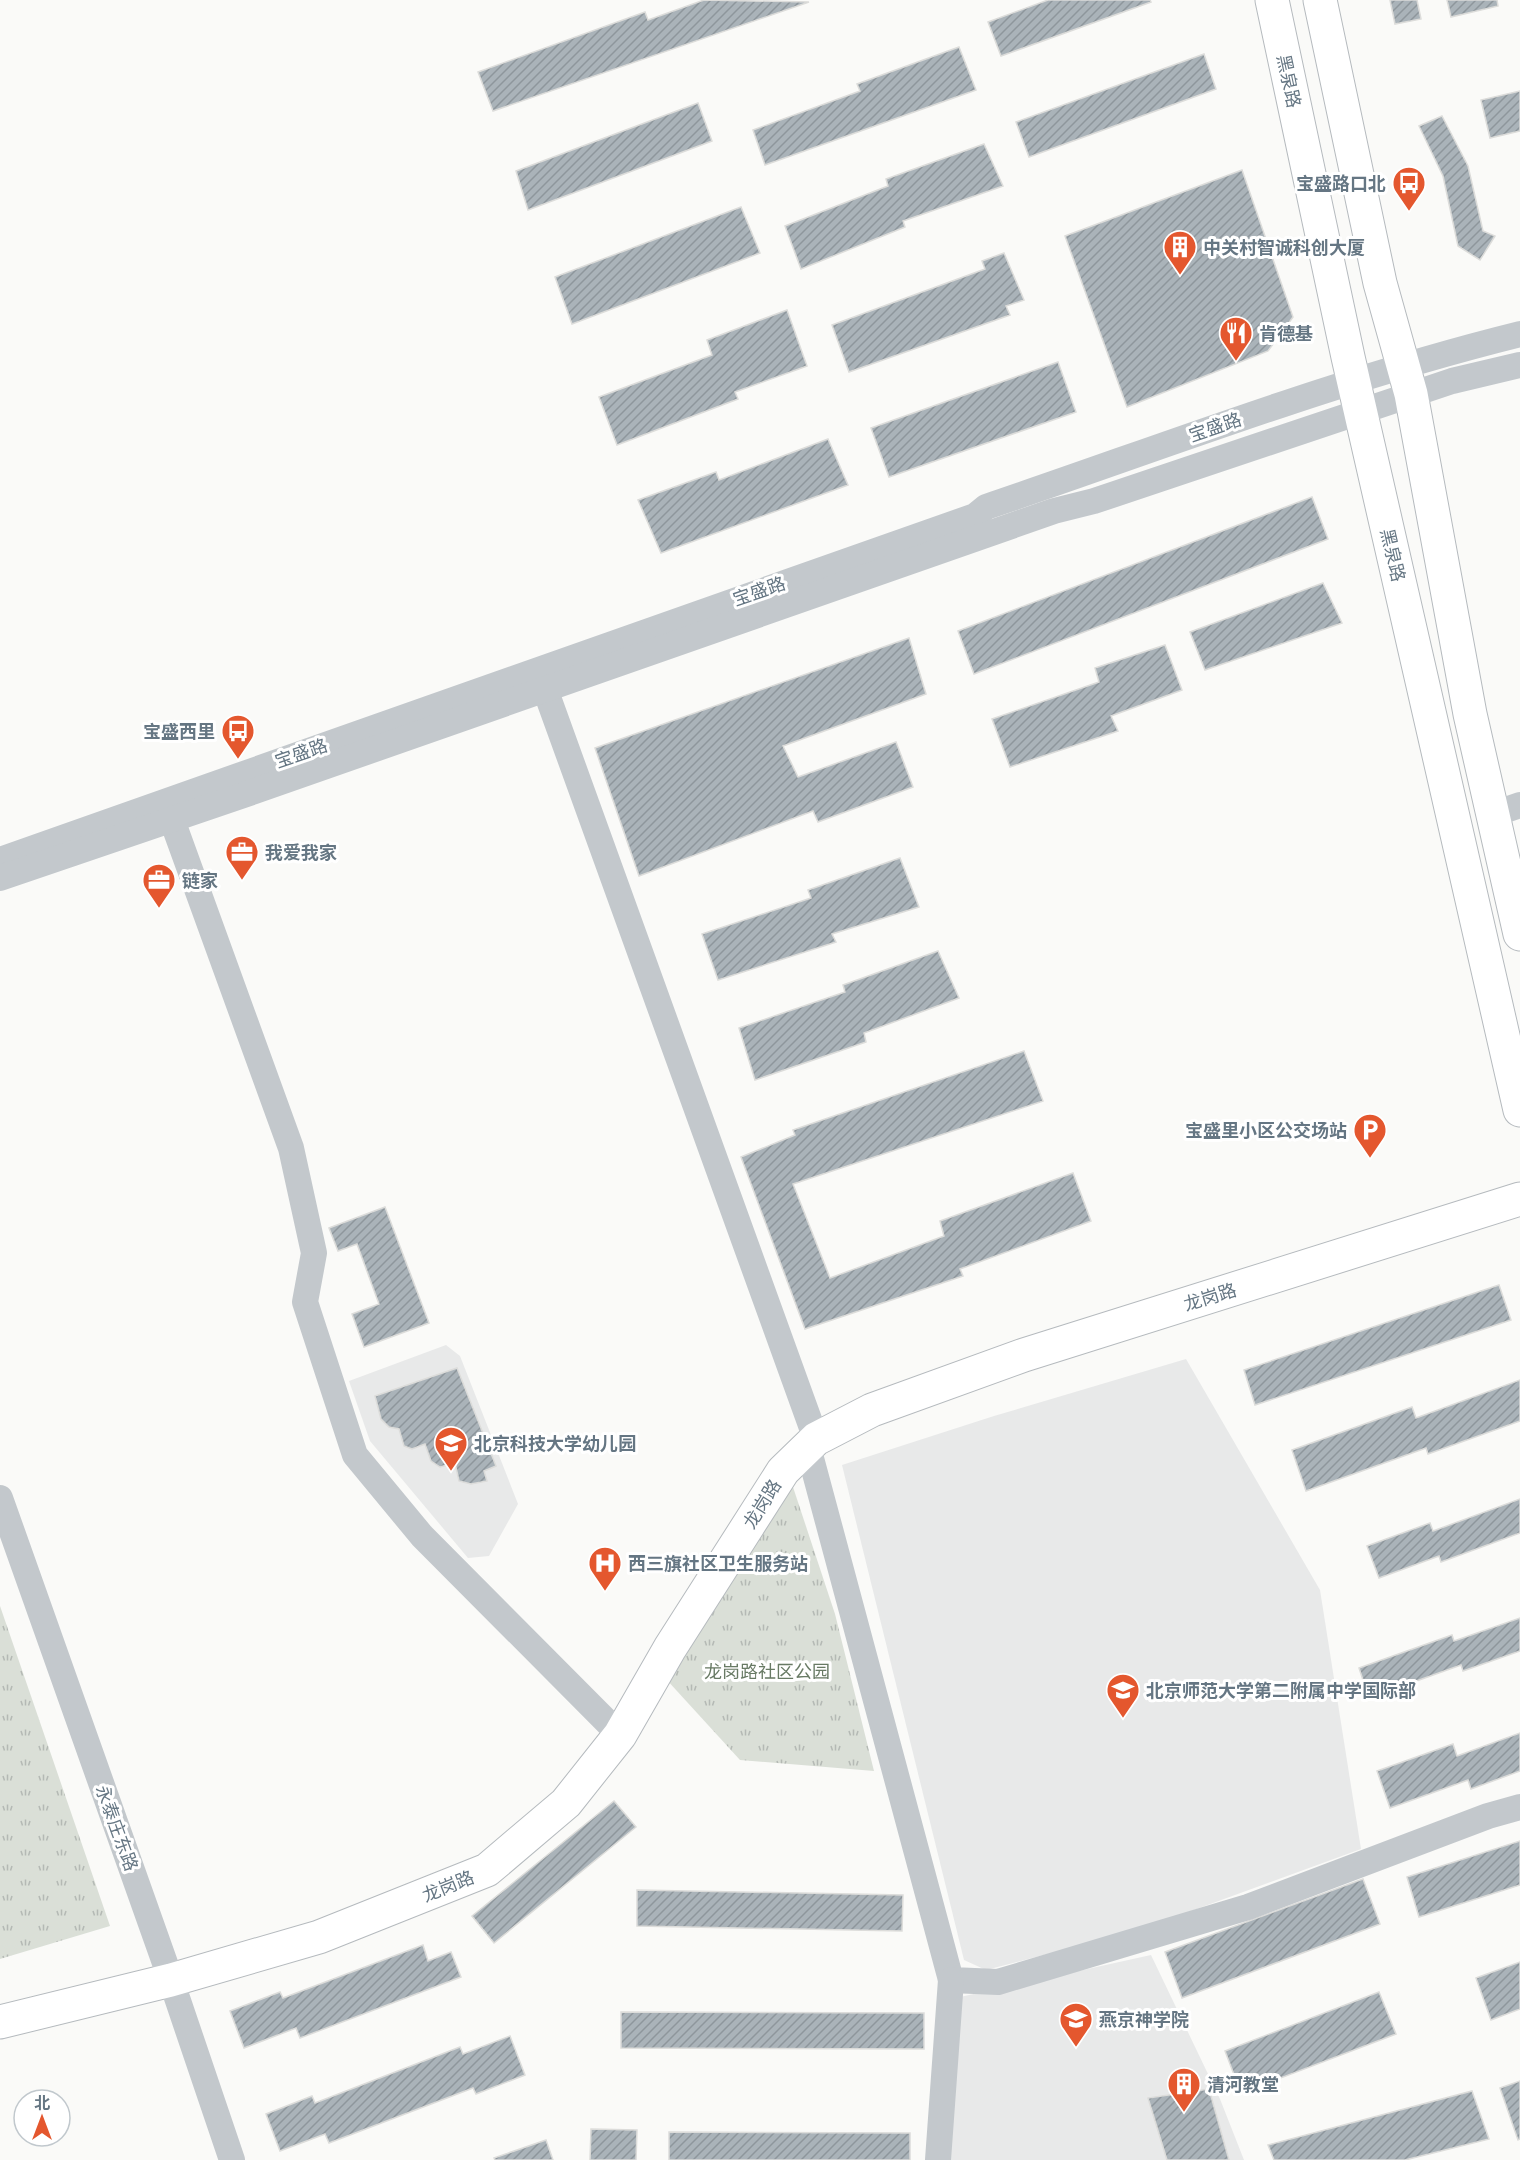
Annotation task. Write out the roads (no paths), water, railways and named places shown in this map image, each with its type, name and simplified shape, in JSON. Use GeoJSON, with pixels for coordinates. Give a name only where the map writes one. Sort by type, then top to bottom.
{"type":"FeatureCollection","features":[{"type":"Feature","properties":{"kind":"main road","name":"黑泉路"},"geometry":{"type":"LineString","coordinates":[[1272,0],[1358,397],[1520,1110]]}},
{"type":"Feature","properties":{"kind":"main road"},"geometry":{"type":"LineString","coordinates":[[1320,0],[1380,283],[1407,380],[1470,714],[1507,810],[1520,934]]}},
{"type":"Feature","properties":{"kind":"main road","name":"龙岗路"},"geometry":{"type":"LineString","coordinates":[[0,2022],[171,1980],[319,1937],[487,1870],[566,1803],[620,1735],[670,1648],[783,1471],[812,1443],[872,1410],[1024,1355],[1520,1199]]}},
{"type":"Feature","properties":{"kind":"street","name":"宝盛路"},"geometry":{"type":"LineString","coordinates":[[0,878],[1054,511],[1094,501],[1520,334]]}},
{"type":"Feature","properties":{"kind":"street","name":"宝盛路"},"geometry":{"type":"LineString","coordinates":[[1407,380],[1452,381],[1520,364]]}},
{"type":"Feature","properties":{"kind":"street","name":"宝盛路"},"geometry":{"type":"LineString","coordinates":[[0,860],[975,516],[986,507],[1306,395],[1358,397]]}},
{"type":"Feature","properties":{"kind":"street"},"geometry":{"type":"LineString","coordinates":[[545,689],[812,1443],[951,1980],[938,2160]]}},
{"type":"Feature","properties":{"kind":"street"},"geometry":{"type":"LineString","coordinates":[[172,820],[291,1148],[314,1253],[305,1302],[356,1455],[422,1536],[620,1735]]}},
{"type":"Feature","properties":{"kind":"street","name":"永泰庄东路"},"geometry":{"type":"LineString","coordinates":[[0,1498],[171,1980],[232,2160]]}},
{"type":"Feature","properties":{"kind":"street"},"geometry":{"type":"LineString","coordinates":[[951,1980],[998,1982],[1248,1907],[1488,1816],[1520,1807]]}},
{"type":"Feature","properties":{"kind":"place","name":"宝盛路口北"},"geometry":{"type":"Point","coordinates":[1409,212]}},
{"type":"Feature","properties":{"kind":"place","name":"中关村智诚科创大厦"},"geometry":{"type":"Point","coordinates":[1180,276]}},
{"type":"Feature","properties":{"kind":"place","name":"肯德基"},"geometry":{"type":"Point","coordinates":[1236,362]}},
{"type":"Feature","properties":{"kind":"place","name":"宝盛西里"},"geometry":{"type":"Point","coordinates":[238,760]}},
{"type":"Feature","properties":{"kind":"place","name":"我爱我家"},"geometry":{"type":"Point","coordinates":[242,881]}},
{"type":"Feature","properties":{"kind":"place","name":"链家"},"geometry":{"type":"Point","coordinates":[159,909]}},
{"type":"Feature","properties":{"kind":"place","name":"宝盛里小区公交场站"},"geometry":{"type":"Point","coordinates":[1370,1159]}},
{"type":"Feature","properties":{"kind":"place","name":"北京科技大学幼儿园"},"geometry":{"type":"Point","coordinates":[451,1472]}},
{"type":"Feature","properties":{"kind":"place","name":"西三旗社区卫生服务站"},"geometry":{"type":"Point","coordinates":[605,1592]}},
{"type":"Feature","properties":{"kind":"place","name":"北京师范大学第二附属中学国际部"},"geometry":{"type":"Point","coordinates":[1123,1719]}},
{"type":"Feature","properties":{"kind":"place","name":"燕京神学院"},"geometry":{"type":"Point","coordinates":[1076,2048]}},
{"type":"Feature","properties":{"kind":"place","name":"清河教堂"},"geometry":{"type":"Point","coordinates":[1184,2113]}},
{"type":"Feature","properties":{"kind":"park label","name":"龙岗路社区公园"},"geometry":{"type":"Point","coordinates":[767,1671]}}]}
